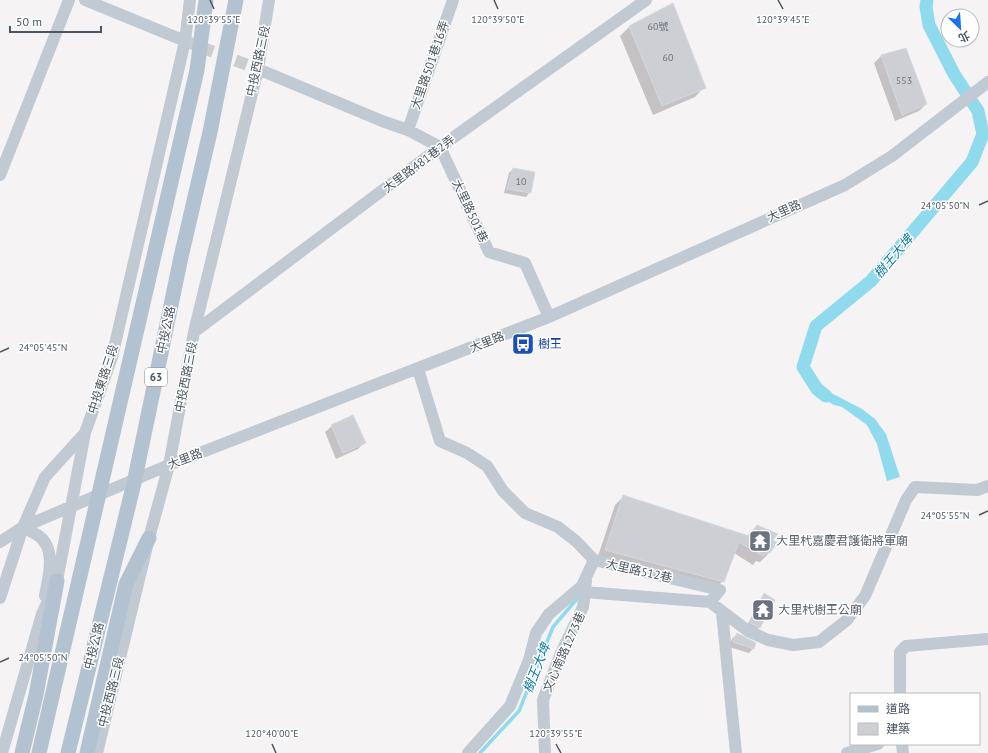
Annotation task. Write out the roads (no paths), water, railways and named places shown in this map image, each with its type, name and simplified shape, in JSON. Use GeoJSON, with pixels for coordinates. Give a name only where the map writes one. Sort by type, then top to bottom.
{"type":"FeatureCollection","features":[{"type":"Feature","properties":{"kind":"main road","name":"63"},"geometry":{"type":"LineString","coordinates":[[39,753],[197,70],[206,0]]}},
{"type":"Feature","properties":{"kind":"main road","name":"中投公路"},"geometry":{"type":"LineString","coordinates":[[68,753],[134,483],[181,257],[210,132],[236,0]]}},
{"type":"Feature","properties":{"kind":"main road"},"geometry":{"type":"LineString","coordinates":[[87,753],[126,584],[149,538]]}},
{"type":"Feature","properties":{"kind":"main road"},"geometry":{"type":"LineString","coordinates":[[22,753],[36,695],[57,581]]}},
{"type":"Feature","properties":{"kind":"street"},"geometry":{"type":"LineString","coordinates":[[0,175],[69,0]]}},
{"type":"Feature","properties":{"kind":"street"},"geometry":{"type":"LineString","coordinates":[[85,0],[185,41]]}},
{"type":"Feature","properties":{"kind":"street","name":"中投東路三段"},"geometry":{"type":"LineString","coordinates":[[2,753],[42,614],[57,581],[85,433],[112,357],[185,41],[190,0]]}},
{"type":"Feature","properties":{"kind":"street","name":"中投西路三段"},"geometry":{"type":"LineString","coordinates":[[97,753],[149,538],[169,465],[194,332],[258,69],[270,0]]}},
{"type":"Feature","properties":{"kind":"street","name":"大里路501巷16弄"},"geometry":{"type":"LineString","coordinates":[[408,130],[453,0]]}},
{"type":"Feature","properties":{"kind":"street","name":"大里路481巷2弄"},"geometry":{"type":"LineString","coordinates":[[194,332],[440,147],[646,0]]}},
{"type":"Feature","properties":{"kind":"street"},"geometry":{"type":"LineString","coordinates":[[258,69],[382,121],[408,130],[440,147]]}},
{"type":"Feature","properties":{"kind":"street","name":"大里路"},"geometry":{"type":"LineString","coordinates":[[0,542],[23,527],[169,465],[549,317],[844,185],[892,156],[988,82]]}},
{"type":"Feature","properties":{"kind":"street","name":"大里路501巷"},"geometry":{"type":"LineString","coordinates":[[440,147],[489,252],[525,263],[549,317]]}},
{"type":"Feature","properties":{"kind":"street","name":"大里路512巷"},"geometry":{"type":"LineString","coordinates":[[418,369],[440,441],[467,453],[487,466],[503,491],[525,513],[558,527],[578,542],[594,560],[720,590],[710,602],[584,592]]}},
{"type":"Feature","properties":{"kind":"street"},"geometry":{"type":"LineString","coordinates":[[0,598],[23,527],[45,477],[85,433]]}},
{"type":"Feature","properties":{"kind":"street"},"geometry":{"type":"LineString","coordinates":[[710,602],[748,630],[768,640],[793,645],[819,642],[847,620],[865,596],[906,500],[915,487],[977,490],[988,486]]}},
{"type":"Feature","properties":{"kind":"street"},"geometry":{"type":"LineString","coordinates":[[23,527],[40,537],[49,548],[50,570],[42,614]]}},
{"type":"Feature","properties":{"kind":"street"},"geometry":{"type":"LineString","coordinates":[[468,753],[510,706],[529,660],[536,633],[549,614],[576,593],[582,586],[594,560]]}},
{"type":"Feature","properties":{"kind":"street","name":"文心南路1273巷"},"geometry":{"type":"LineString","coordinates":[[545,753],[543,700],[560,653],[583,607],[586,576]]}},
{"type":"Feature","properties":{"kind":"street"},"geometry":{"type":"LineString","coordinates":[[722,612],[736,753]]}},
{"type":"Feature","properties":{"kind":"street"},"geometry":{"type":"LineString","coordinates":[[900,693],[900,652],[906,646],[988,639]]}},
{"type":"Feature","properties":{"kind":"street"},"geometry":{"type":"LineString","coordinates":[[847,753],[875,745]]}},
{"type":"Feature","properties":{"kind":"water"},"geometry":{"type":"Polygon","coordinates":[[[814,384],[862,409],[875,419],[886,434],[900,477],[887,481],[877,444],[867,425],[842,407],[834,405],[814,393],[814,384]]]}},
{"type":"Feature","properties":{"kind":"waterway","name":"樹王大埤"},"geometry":{"type":"LineString","coordinates":[[826,396],[817,389],[803,367],[816,326],[871,281],[972,162],[983,134],[978,111],[954,74],[929,25],[926,7],[927,0]]}},
{"type":"Feature","properties":{"kind":"waterway","name":"樹王大埤"},"geometry":{"type":"LineString","coordinates":[[480,753],[519,711],[553,627],[581,594]]}},
{"type":"Feature","properties":{"kind":"tunnel"},"geometry":{"type":"LineString","coordinates":[[185,41],[258,69]]}},
{"type":"Feature","properties":{"kind":"place","name":"樹王"},"geometry":{"type":"Point","coordinates":[523,344]}},
{"type":"Feature","properties":{"kind":"place","name":"大里杙嘉慶君護衛將軍廟"},"geometry":{"type":"Point","coordinates":[760,541]}},
{"type":"Feature","properties":{"kind":"place","name":"大里杙樹王公廟"},"geometry":{"type":"Point","coordinates":[763,610]}}]}
